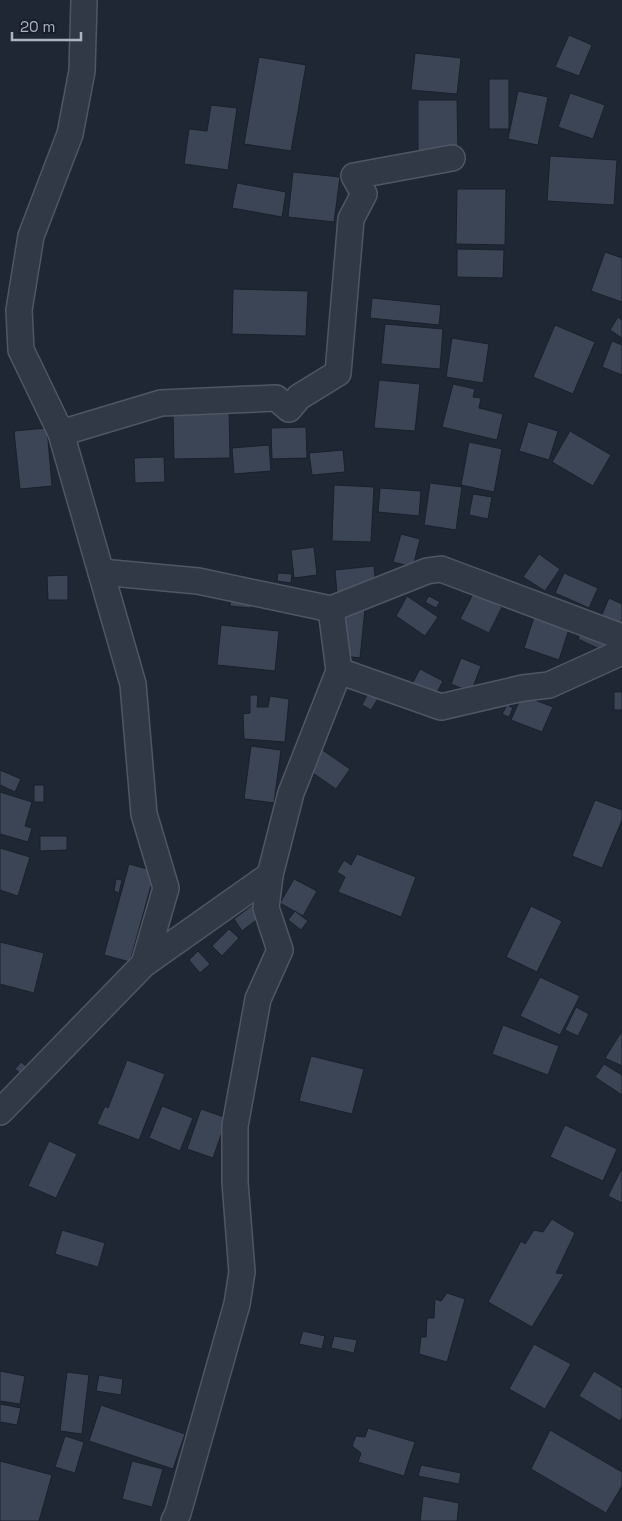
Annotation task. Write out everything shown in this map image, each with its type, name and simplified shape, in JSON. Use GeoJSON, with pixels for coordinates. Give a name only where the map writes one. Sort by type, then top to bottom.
{"type":"FeatureCollection","features":[{"type":"Feature","properties":{"kind":"street"},"geometry":{"type":"LineString","coordinates":[[84,0],[82,71],[70,134],[31,236],[19,310],[21,350],[61,433],[133,684],[144,814],[166,888],[144,964]]}},
{"type":"Feature","properties":{"kind":"street"},"geometry":{"type":"LineString","coordinates":[[61,433],[161,403],[276,398],[289,410],[299,397],[338,373],[351,219],[364,194],[354,176],[452,158]]}},
{"type":"Feature","properties":{"kind":"street"},"geometry":{"type":"LineString","coordinates":[[101,572],[198,581],[330,609],[427,571],[441,569],[622,637]]}},
{"type":"Feature","properties":{"kind":"street"},"geometry":{"type":"LineString","coordinates":[[174,1521],[178,1514],[237,1304],[242,1272],[235,1182],[235,1126],[258,999],[280,950],[266,908],[270,876],[291,793],[339,670],[330,609]]}},
{"type":"Feature","properties":{"kind":"street"},"geometry":{"type":"LineString","coordinates":[[339,670],[441,707],[523,688],[549,685],[622,652]]}},
{"type":"Feature","properties":{"kind":"street"},"geometry":{"type":"LineString","coordinates":[[0,1112],[144,964],[270,876]]}},
{"type":"Feature","properties":{"kind":"building"},"geometry":{"type":"Polygon","coordinates":[[[569,35],[592,45],[579,76],[555,67],[569,35]]]}},
{"type":"Feature","properties":{"kind":"building"},"geometry":{"type":"Polygon","coordinates":[[[415,53],[461,58],[457,94],[411,90],[415,53]]]}},
{"type":"Feature","properties":{"kind":"building"},"geometry":{"type":"Polygon","coordinates":[[[259,57],[306,65],[291,151],[244,144],[259,57]]]}},
{"type":"Feature","properties":{"kind":"building"},"geometry":{"type":"Polygon","coordinates":[[[489,79],[509,79],[509,129],[489,129],[489,79]]]}},
{"type":"Feature","properties":{"kind":"building"},"geometry":{"type":"Polygon","coordinates":[[[518,91],[548,97],[538,145],[508,139],[518,91]]]}},
{"type":"Feature","properties":{"kind":"building"},"geometry":{"type":"Polygon","coordinates":[[[570,93],[605,105],[593,139],[558,127],[570,93]]]}},
{"type":"Feature","properties":{"kind":"building"},"geometry":{"type":"Polygon","coordinates":[[[418,100],[457,100],[458,153],[418,153],[418,100]]]}},
{"type":"Feature","properties":{"kind":"building"},"geometry":{"type":"Polygon","coordinates":[[[211,105],[237,108],[228,170],[184,164],[189,129],[207,131],[211,105]]]}},
{"type":"Feature","properties":{"kind":"building"},"geometry":{"type":"Polygon","coordinates":[[[550,156],[617,160],[614,205],[547,201],[550,156]]]}},
{"type":"Feature","properties":{"kind":"building"},"geometry":{"type":"Polygon","coordinates":[[[293,172],[340,177],[334,222],[288,217],[293,172]]]}},
{"type":"Feature","properties":{"kind":"building"},"geometry":{"type":"Polygon","coordinates":[[[237,183],[286,192],[282,217],[232,208],[237,183]]]}},
{"type":"Feature","properties":{"kind":"building"},"geometry":{"type":"Polygon","coordinates":[[[457,189],[506,189],[505,245],[456,244],[457,189]]]}},
{"type":"Feature","properties":{"kind":"building"},"geometry":{"type":"Polygon","coordinates":[[[457,249],[504,250],[503,278],[457,277],[457,249]]]}},
{"type":"Feature","properties":{"kind":"building"},"geometry":{"type":"Polygon","coordinates":[[[605,252],[622,258],[622,302],[591,291],[605,252]]]}},
{"type":"Feature","properties":{"kind":"building"},"geometry":{"type":"Polygon","coordinates":[[[233,289],[308,291],[306,336],[232,334],[233,289]]]}},
{"type":"Feature","properties":{"kind":"building"},"geometry":{"type":"Polygon","coordinates":[[[372,298],[441,305],[439,325],[370,318],[372,298]]]}},
{"type":"Feature","properties":{"kind":"building"},"geometry":{"type":"Polygon","coordinates":[[[618,317],[622,320],[622,338],[610,330],[618,317]]]}},
{"type":"Feature","properties":{"kind":"building"},"geometry":{"type":"Polygon","coordinates":[[[385,324],[443,329],[440,369],[381,364],[385,324]]]}},
{"type":"Feature","properties":{"kind":"building"},"geometry":{"type":"Polygon","coordinates":[[[555,325],[595,342],[573,394],[533,377],[555,325]]]}},
{"type":"Feature","properties":{"kind":"building"},"geometry":{"type":"Polygon","coordinates":[[[452,338],[489,344],[483,383],[446,377],[452,338]]]}},
{"type":"Feature","properties":{"kind":"building"},"geometry":{"type":"Polygon","coordinates":[[[612,341],[622,345],[622,375],[602,367],[612,341]]]}},
{"type":"Feature","properties":{"kind":"building"},"geometry":{"type":"Polygon","coordinates":[[[379,380],[420,384],[415,431],[374,428],[379,380]]]}},
{"type":"Feature","properties":{"kind":"building"},"geometry":{"type":"Polygon","coordinates":[[[453,384],[475,389],[473,397],[481,398],[479,408],[503,414],[497,440],[442,427],[453,384]]]}},
{"type":"Feature","properties":{"kind":"building"},"geometry":{"type":"Polygon","coordinates":[[[229,409],[230,458],[174,459],[173,411],[229,409]]]}},
{"type":"Feature","properties":{"kind":"building"},"geometry":{"type":"Polygon","coordinates":[[[528,422],[558,431],[549,460],[519,451],[528,422]]]}},
{"type":"Feature","properties":{"kind":"building"},"geometry":{"type":"Polygon","coordinates":[[[306,427],[307,458],[272,459],[271,428],[306,427]]]}},
{"type":"Feature","properties":{"kind":"building"},"geometry":{"type":"Polygon","coordinates":[[[47,428],[52,486],[20,489],[14,431],[47,428]]]}},
{"type":"Feature","properties":{"kind":"building"},"geometry":{"type":"Polygon","coordinates":[[[570,431],[611,455],[593,486],[552,462],[570,431]]]}},
{"type":"Feature","properties":{"kind":"building"},"geometry":{"type":"Polygon","coordinates":[[[469,442],[502,449],[494,492],[461,485],[469,442]]]}},
{"type":"Feature","properties":{"kind":"building"},"geometry":{"type":"Polygon","coordinates":[[[269,445],[271,471],[234,474],[232,448],[269,445]]]}},
{"type":"Feature","properties":{"kind":"building"},"geometry":{"type":"Polygon","coordinates":[[[343,450],[345,472],[312,475],[309,453],[343,450]]]}},
{"type":"Feature","properties":{"kind":"building"},"geometry":{"type":"Polygon","coordinates":[[[164,457],[165,482],[135,483],[134,458],[164,457]]]}},
{"type":"Feature","properties":{"kind":"building"},"geometry":{"type":"Polygon","coordinates":[[[430,483],[462,487],[456,530],[424,525],[430,483]]]}},
{"type":"Feature","properties":{"kind":"building"},"geometry":{"type":"Polygon","coordinates":[[[334,485],[374,487],[371,542],[332,541],[334,485]]]}},
{"type":"Feature","properties":{"kind":"building"},"geometry":{"type":"Polygon","coordinates":[[[380,488],[421,491],[419,516],[378,512],[380,488]]]}},
{"type":"Feature","properties":{"kind":"building"},"geometry":{"type":"Polygon","coordinates":[[[473,494],[492,497],[488,519],[469,515],[473,494]]]}},
{"type":"Feature","properties":{"kind":"building"},"geometry":{"type":"Polygon","coordinates":[[[401,534],[420,539],[413,567],[393,562],[401,534]]]}},
{"type":"Feature","properties":{"kind":"building"},"geometry":{"type":"Polygon","coordinates":[[[314,547],[317,575],[294,578],[291,550],[314,547]]]}},
{"type":"Feature","properties":{"kind":"building"},"geometry":{"type":"Polygon","coordinates":[[[539,554],[560,569],[545,591],[523,577],[539,554]]]}},
{"type":"Feature","properties":{"kind":"building"},"geometry":{"type":"Polygon","coordinates":[[[374,566],[376,589],[337,593],[335,570],[374,566]]]}},
{"type":"Feature","properties":{"kind":"building"},"geometry":{"type":"Polygon","coordinates":[[[278,573],[292,574],[291,583],[277,581],[278,573]]]}},
{"type":"Feature","properties":{"kind":"building"},"geometry":{"type":"Polygon","coordinates":[[[564,573],[598,588],[589,608],[555,593],[564,573]]]}},
{"type":"Feature","properties":{"kind":"building"},"geometry":{"type":"Polygon","coordinates":[[[68,575],[68,600],[48,600],[47,576],[68,575]]]}},
{"type":"Feature","properties":{"kind":"building"},"geometry":{"type":"Polygon","coordinates":[[[474,592],[502,607],[489,633],[460,619],[474,592]]]}},
{"type":"Feature","properties":{"kind":"building"},"geometry":{"type":"Polygon","coordinates":[[[231,594],[253,596],[251,608],[230,606],[231,594]]]}},
{"type":"Feature","properties":{"kind":"building"},"geometry":{"type":"Polygon","coordinates":[[[407,596],[438,617],[425,636],[396,616],[407,596]]]}},
{"type":"Feature","properties":{"kind":"building"},"geometry":{"type":"Polygon","coordinates":[[[429,596],[440,602],[436,608],[425,602],[429,596]]]}},
{"type":"Feature","properties":{"kind":"building"},"geometry":{"type":"Polygon","coordinates":[[[609,598],[622,604],[622,628],[600,619],[609,598]]]}},
{"type":"Feature","properties":{"kind":"building"},"geometry":{"type":"Polygon","coordinates":[[[343,606],[365,609],[360,658],[338,655],[343,606]]]}},
{"type":"Feature","properties":{"kind":"building"},"geometry":{"type":"Polygon","coordinates":[[[534,617],[569,629],[559,660],[524,648],[534,617]]]}},
{"type":"Feature","properties":{"kind":"building"},"geometry":{"type":"Polygon","coordinates":[[[221,625],[279,631],[275,671],[217,665],[221,625]]]}},
{"type":"Feature","properties":{"kind":"building"},"geometry":{"type":"Polygon","coordinates":[[[584,625],[615,639],[608,653],[578,639],[584,625]]]}},
{"type":"Feature","properties":{"kind":"building"},"geometry":{"type":"Polygon","coordinates":[[[461,658],[481,666],[471,692],[451,684],[461,658]]]}},
{"type":"Feature","properties":{"kind":"building"},"geometry":{"type":"Polygon","coordinates":[[[420,669],[443,681],[435,696],[412,684],[420,669]]]}},
{"type":"Feature","properties":{"kind":"building"},"geometry":{"type":"Polygon","coordinates":[[[369,691],[379,697],[371,710],[362,705],[369,691]]]}},
{"type":"Feature","properties":{"kind":"building"},"geometry":{"type":"Polygon","coordinates":[[[614,692],[622,692],[622,710],[614,710],[614,692]]]}},
{"type":"Feature","properties":{"kind":"building"},"geometry":{"type":"Polygon","coordinates":[[[250,695],[258,695],[257,707],[268,707],[270,696],[289,699],[285,742],[244,739],[243,714],[250,713],[250,695]]]}},
{"type":"Feature","properties":{"kind":"building"},"geometry":{"type":"Polygon","coordinates":[[[522,695],[553,707],[542,732],[511,720],[522,695]]]}},
{"type":"Feature","properties":{"kind":"building"},"geometry":{"type":"Polygon","coordinates":[[[507,705],[513,708],[509,717],[502,714],[507,705]]]}},
{"type":"Feature","properties":{"kind":"building"},"geometry":{"type":"Polygon","coordinates":[[[251,746],[281,750],[274,803],[244,799],[251,746]]]}},
{"type":"Feature","properties":{"kind":"building"},"geometry":{"type":"Polygon","coordinates":[[[318,747],[350,769],[336,789],[304,767],[318,747]]]}},
{"type":"Feature","properties":{"kind":"building"},"geometry":{"type":"Polygon","coordinates":[[[0,770],[21,779],[15,792],[0,785],[0,770]]]}},
{"type":"Feature","properties":{"kind":"building"},"geometry":{"type":"Polygon","coordinates":[[[34,785],[44,785],[44,802],[34,802],[34,785]]]}},
{"type":"Feature","properties":{"kind":"building"},"geometry":{"type":"Polygon","coordinates":[[[0,792],[32,802],[25,826],[32,828],[28,842],[0,834],[0,792]]]}},
{"type":"Feature","properties":{"kind":"building"},"geometry":{"type":"Polygon","coordinates":[[[595,800],[622,810],[622,820],[602,868],[572,856],[595,800]]]}},
{"type":"Feature","properties":{"kind":"building"},"geometry":{"type":"Polygon","coordinates":[[[40,836],[67,836],[67,850],[40,851],[40,836]]]}},
{"type":"Feature","properties":{"kind":"building"},"geometry":{"type":"Polygon","coordinates":[[[0,848],[30,857],[18,896],[0,890],[0,848]]]}},
{"type":"Feature","properties":{"kind":"building"},"geometry":{"type":"Polygon","coordinates":[[[357,854],[416,877],[401,917],[338,892],[345,877],[337,872],[344,860],[351,865],[357,854]]]}},
{"type":"Feature","properties":{"kind":"building"},"geometry":{"type":"Polygon","coordinates":[[[129,864],[155,871],[130,962],[104,955],[129,864]]]}},
{"type":"Feature","properties":{"kind":"building"},"geometry":{"type":"Polygon","coordinates":[[[116,879],[122,880],[119,893],[114,891],[116,879]]]}},
{"type":"Feature","properties":{"kind":"building"},"geometry":{"type":"Polygon","coordinates":[[[294,879],[317,891],[303,916],[280,903],[294,879]]]}},
{"type":"Feature","properties":{"kind":"building"},"geometry":{"type":"Polygon","coordinates":[[[255,903],[264,914],[242,931],[234,919],[255,903]]]}},
{"type":"Feature","properties":{"kind":"building"},"geometry":{"type":"Polygon","coordinates":[[[531,906],[562,921],[537,972],[506,957],[531,906]]]}},
{"type":"Feature","properties":{"kind":"building"},"geometry":{"type":"Polygon","coordinates":[[[295,911],[308,921],[301,930],[288,920],[295,911]]]}},
{"type":"Feature","properties":{"kind":"building"},"geometry":{"type":"Polygon","coordinates":[[[229,929],[239,938],[222,956],[212,946],[229,929]]]}},
{"type":"Feature","properties":{"kind":"building"},"geometry":{"type":"Polygon","coordinates":[[[0,942],[44,953],[34,993],[0,984],[0,942]]]}},
{"type":"Feature","properties":{"kind":"building"},"geometry":{"type":"Polygon","coordinates":[[[198,951],[210,964],[200,973],[189,960],[198,951]]]}},
{"type":"Feature","properties":{"kind":"building"},"geometry":{"type":"Polygon","coordinates":[[[540,977],[580,996],[560,1035],[520,1016],[540,977]]]}},
{"type":"Feature","properties":{"kind":"building"},"geometry":{"type":"Polygon","coordinates":[[[576,1007],[589,1014],[578,1036],[565,1030],[576,1007]]]}},
{"type":"Feature","properties":{"kind":"building"},"geometry":{"type":"Polygon","coordinates":[[[503,1025],[559,1046],[548,1075],[492,1054],[503,1025]]]}},
{"type":"Feature","properties":{"kind":"building"},"geometry":{"type":"Polygon","coordinates":[[[622,1031],[622,1066],[605,1058],[622,1031]]]}},
{"type":"Feature","properties":{"kind":"building"},"geometry":{"type":"Polygon","coordinates":[[[311,1056],[364,1069],[352,1114],[299,1101],[311,1056]]]}},
{"type":"Feature","properties":{"kind":"building"},"geometry":{"type":"Polygon","coordinates":[[[127,1060],[165,1074],[139,1140],[97,1124],[105,1106],[108,1108],[127,1060]]]}},
{"type":"Feature","properties":{"kind":"building"},"geometry":{"type":"Polygon","coordinates":[[[21,1062],[36,1074],[30,1081],[15,1069],[21,1062]]]}},
{"type":"Feature","properties":{"kind":"building"},"geometry":{"type":"Polygon","coordinates":[[[604,1064],[622,1075],[622,1095],[595,1077],[604,1064]]]}},
{"type":"Feature","properties":{"kind":"building"},"geometry":{"type":"Polygon","coordinates":[[[162,1106],[193,1118],[180,1151],[149,1138],[162,1106]]]}},
{"type":"Feature","properties":{"kind":"building"},"geometry":{"type":"Polygon","coordinates":[[[201,1109],[227,1118],[213,1158],[187,1149],[201,1109]]]}},
{"type":"Feature","properties":{"kind":"building"},"geometry":{"type":"Polygon","coordinates":[[[565,1125],[617,1149],[603,1181],[550,1157],[565,1125]]]}},
{"type":"Feature","properties":{"kind":"building"},"geometry":{"type":"Polygon","coordinates":[[[49,1141],[77,1154],[56,1198],[28,1186],[49,1141]]]}},
{"type":"Feature","properties":{"kind":"building"},"geometry":{"type":"Polygon","coordinates":[[[622,1168],[622,1203],[608,1196],[622,1168]]]}},
{"type":"Feature","properties":{"kind":"building"},"geometry":{"type":"Polygon","coordinates":[[[552,1219],[575,1233],[556,1273],[564,1274],[532,1327],[488,1302],[521,1241],[525,1244],[534,1230],[543,1232],[552,1219]]]}},
{"type":"Feature","properties":{"kind":"building"},"geometry":{"type":"Polygon","coordinates":[[[62,1230],[105,1243],[98,1267],[55,1254],[62,1230]]]}},
{"type":"Feature","properties":{"kind":"building"},"geometry":{"type":"Polygon","coordinates":[[[447,1293],[465,1299],[447,1362],[419,1354],[421,1337],[426,1337],[427,1318],[434,1318],[435,1299],[441,1301],[447,1293]]]}},
{"type":"Feature","properties":{"kind":"building"},"geometry":{"type":"Polygon","coordinates":[[[303,1331],[325,1336],[322,1349],[299,1344],[303,1331]]]}},
{"type":"Feature","properties":{"kind":"building"},"geometry":{"type":"Polygon","coordinates":[[[334,1336],[357,1340],[354,1353],[331,1348],[334,1336]]]}},
{"type":"Feature","properties":{"kind":"building"},"geometry":{"type":"Polygon","coordinates":[[[534,1344],[571,1364],[545,1409],[509,1389],[534,1344]]]}},
{"type":"Feature","properties":{"kind":"building"},"geometry":{"type":"Polygon","coordinates":[[[0,1371],[25,1376],[20,1404],[0,1401],[0,1371]]]}},
{"type":"Feature","properties":{"kind":"building"},"geometry":{"type":"Polygon","coordinates":[[[594,1371],[622,1388],[622,1417],[620,1421],[579,1396],[594,1371]]]}},
{"type":"Feature","properties":{"kind":"building"},"geometry":{"type":"Polygon","coordinates":[[[67,1372],[89,1375],[82,1434],[60,1431],[67,1372]]]}},
{"type":"Feature","properties":{"kind":"building"},"geometry":{"type":"Polygon","coordinates":[[[99,1375],[123,1379],[121,1395],[96,1391],[99,1375]]]}},
{"type":"Feature","properties":{"kind":"building"},"geometry":{"type":"Polygon","coordinates":[[[0,1404],[21,1408],[17,1425],[0,1422],[0,1404]]]}},
{"type":"Feature","properties":{"kind":"building"},"geometry":{"type":"Polygon","coordinates":[[[101,1405],[185,1434],[173,1469],[89,1441],[101,1405]]]}},
{"type":"Feature","properties":{"kind":"building"},"geometry":{"type":"Polygon","coordinates":[[[368,1428],[415,1442],[404,1476],[358,1462],[361,1453],[352,1446],[356,1436],[365,1437],[368,1428]]]}},
{"type":"Feature","properties":{"kind":"building"},"geometry":{"type":"Polygon","coordinates":[[[550,1430],[622,1472],[622,1486],[606,1513],[531,1469],[550,1430]]]}},
{"type":"Feature","properties":{"kind":"building"},"geometry":{"type":"Polygon","coordinates":[[[65,1436],[84,1442],[75,1473],[55,1467],[65,1436]]]}},
{"type":"Feature","properties":{"kind":"building"},"geometry":{"type":"Polygon","coordinates":[[[0,1461],[52,1475],[39,1521],[0,1521],[0,1461]]]}},
{"type":"Feature","properties":{"kind":"building"},"geometry":{"type":"Polygon","coordinates":[[[132,1461],[163,1469],[152,1507],[122,1499],[132,1461]]]}},
{"type":"Feature","properties":{"kind":"building"},"geometry":{"type":"Polygon","coordinates":[[[421,1465],[461,1473],[459,1484],[418,1476],[421,1465]]]}},
{"type":"Feature","properties":{"kind":"building"},"geometry":{"type":"Polygon","coordinates":[[[423,1496],[459,1503],[457,1521],[420,1521],[423,1496]]]}}]}
